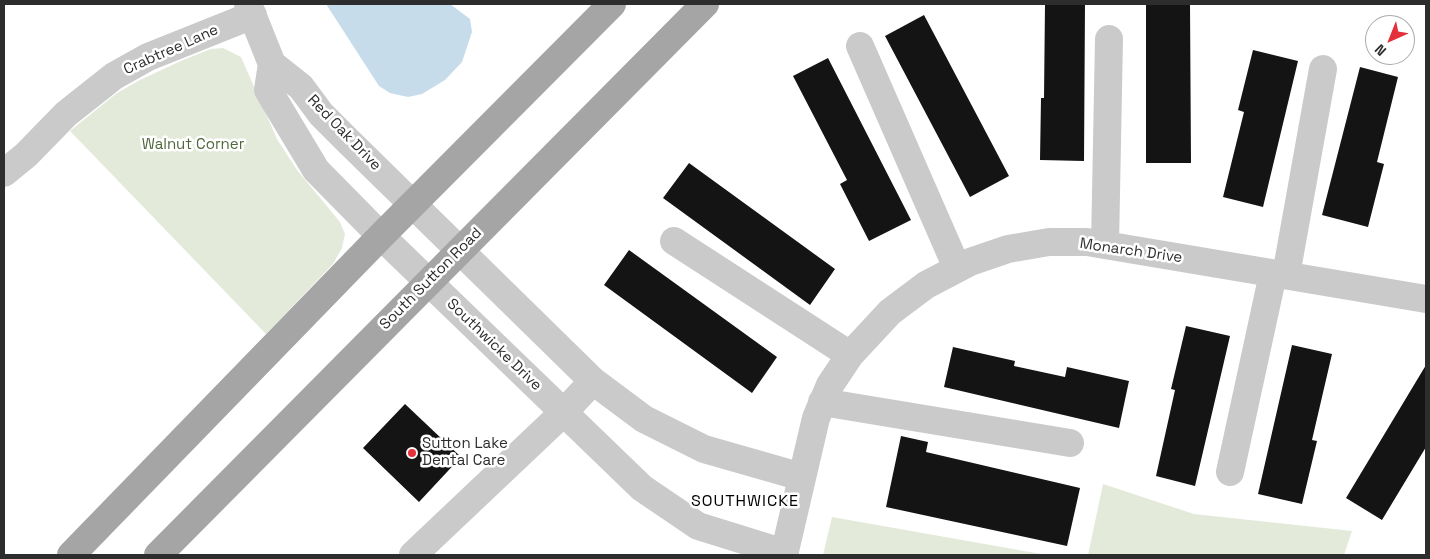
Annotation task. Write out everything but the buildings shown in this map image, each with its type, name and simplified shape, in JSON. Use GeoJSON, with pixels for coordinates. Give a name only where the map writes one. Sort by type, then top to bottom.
{"type":"FeatureCollection","features":[{"type":"Feature","properties":{"kind":"main road"},"geometry":{"type":"LineString","coordinates":[[71,555],[381,236],[612,4]]}},
{"type":"Feature","properties":{"kind":"main road","name":"South Sutton Road"},"geometry":{"type":"LineString","coordinates":[[158,555],[705,4]]}},
{"type":"Feature","properties":{"kind":"street","name":"Red Oak Drive"},"geometry":{"type":"LineString","coordinates":[[250,9],[272,64],[301,87],[321,114],[414,203]]}},
{"type":"Feature","properties":{"kind":"street","name":"Crabtree Lane"},"geometry":{"type":"LineString","coordinates":[[4,172],[26,155],[66,114],[114,76],[148,57],[250,9]]}},
{"type":"Feature","properties":{"kind":"street"},"geometry":{"type":"LineString","coordinates":[[1105,245],[1110,39]]}},
{"type":"Feature","properties":{"kind":"street"},"geometry":{"type":"LineString","coordinates":[[860,46],[957,268]]}},
{"type":"Feature","properties":{"kind":"street"},"geometry":{"type":"LineString","coordinates":[[272,64],[268,90],[316,170],[381,236]]}},
{"type":"Feature","properties":{"kind":"street"},"geometry":{"type":"LineString","coordinates":[[1230,472],[1279,275],[1323,69]]}},
{"type":"Feature","properties":{"kind":"street"},"geometry":{"type":"LineString","coordinates":[[414,203],[593,381],[644,419],[704,449],[802,477]]}},
{"type":"Feature","properties":{"kind":"street","name":"Southwicke Drive"},"geometry":{"type":"LineString","coordinates":[[381,236],[642,488],[698,526],[784,554],[802,477]]}},
{"type":"Feature","properties":{"kind":"street"},"geometry":{"type":"LineString","coordinates":[[674,241],[850,355]]}},
{"type":"Feature","properties":{"kind":"street","name":"Monarch Drive"},"geometry":{"type":"LineString","coordinates":[[802,477],[816,418],[822,402],[830,385],[850,355],[890,312],[926,285],[957,268],[1008,249],[1049,242],[1087,242],[1426,300]]}},
{"type":"Feature","properties":{"kind":"street"},"geometry":{"type":"LineString","coordinates":[[413,555],[564,412],[593,381]]}},
{"type":"Feature","properties":{"kind":"street"},"geometry":{"type":"LineString","coordinates":[[822,402],[1070,443]]}},
{"type":"Feature","properties":{"kind":"green space","name":"Walnut Corner"},"geometry":{"type":"Polygon","coordinates":[[[223,48],[241,57],[277,139],[297,170],[340,222],[345,234],[342,248],[333,264],[266,334],[70,131],[117,93],[140,80],[211,49],[223,48]]]}},
{"type":"Feature","properties":{"kind":"green space"},"geometry":{"type":"Polygon","coordinates":[[[1103,484],[1194,514],[1352,531],[1344,555],[1088,555],[1103,484]]]}},
{"type":"Feature","properties":{"kind":"green space"},"geometry":{"type":"Polygon","coordinates":[[[832,517],[1047,555],[823,555],[832,517]]]}},
{"type":"Feature","properties":{"kind":"water"},"geometry":{"type":"Polygon","coordinates":[[[326,4],[450,4],[470,19],[472,32],[462,62],[445,80],[422,94],[408,97],[390,93],[379,86],[326,4]]]}},
{"type":"Feature","properties":{"kind":"place","name":"Sutton Lake Dental Care"},"geometry":{"type":"Point","coordinates":[412,453]}},
{"type":"Feature","properties":{"kind":"district","name":"SOUTHWICKE"},"geometry":{"type":"Point","coordinates":[745,502]}}]}
